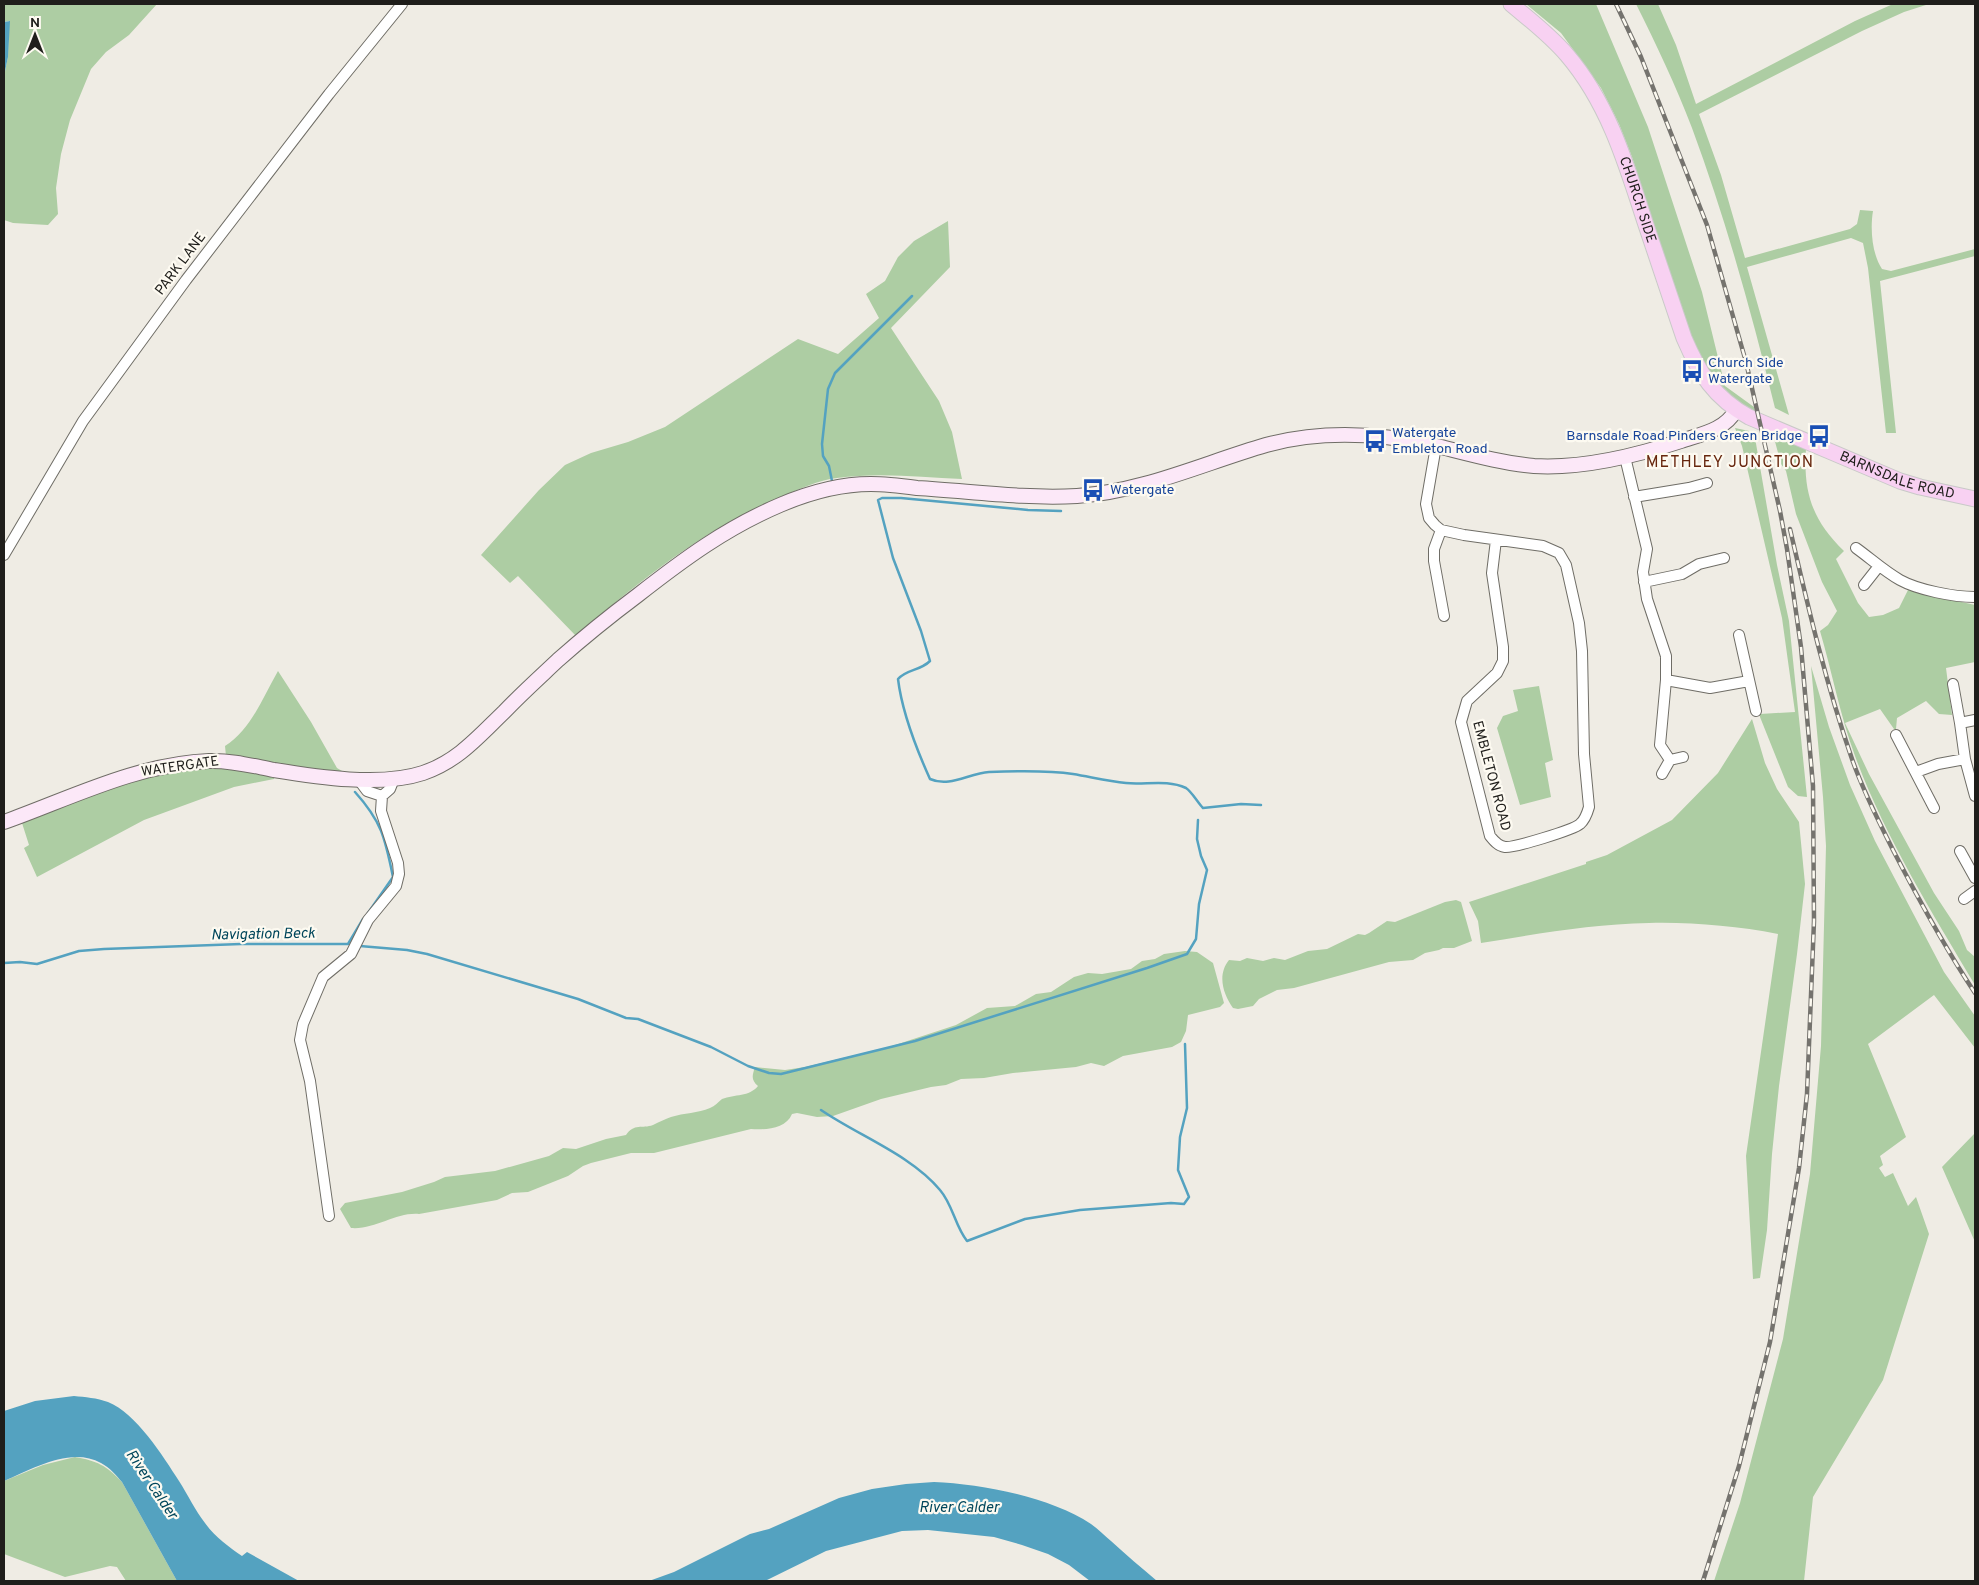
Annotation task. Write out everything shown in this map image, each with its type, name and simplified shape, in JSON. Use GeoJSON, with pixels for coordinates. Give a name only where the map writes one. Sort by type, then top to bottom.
{"type":"FeatureCollection","features":[{"type":"Feature","properties":{"kind":"main road","name":"CHURCH SIDE"},"geometry":{"type":"LineString","coordinates":[[1511,4],[1540,27],[1567,55],[1601,106],[1612,126],[1626,162],[1684,338],[1695,363],[1714,391],[1736,410]]}},
{"type":"Feature","properties":{"kind":"main road","name":"WATERGATE"},"geometry":{"type":"LineString","coordinates":[[4,822],[122,776],[209,761],[227,761],[306,775],[358,779],[394,779],[423,773],[458,756],[574,645],[704,545],[747,520],[785,503],[818,492],[846,486],[870,484],[1015,495],[1073,496],[1108,493],[1146,484],[1267,445],[1316,436],[1346,434],[1377,436],[1436,446],[1508,462],[1538,466],[1574,465],[1654,450],[1716,429],[1729,421],[1736,410]]}},
{"type":"Feature","properties":{"kind":"main road","name":"BARNSDALE ROAD"},"geometry":{"type":"LineString","coordinates":[[1736,410],[1900,481],[1920,488],[1975,499]]}},
{"type":"Feature","properties":{"kind":"street","name":"PARK LANE"},"geometry":{"type":"LineString","coordinates":[[4,554],[89,413],[192,272],[328,94],[402,4]]}},
{"type":"Feature","properties":{"kind":"street"},"geometry":{"type":"LineString","coordinates":[[1436,446],[1426,504],[1429,518],[1434,526],[1441,530],[1434,548],[1434,561],[1444,616]]}},
{"type":"Feature","properties":{"kind":"street"},"geometry":{"type":"LineString","coordinates":[[1625,456],[1647,549],[1643,572],[1647,599],[1666,656],[1666,680],[1660,745],[1670,760]]}},
{"type":"Feature","properties":{"kind":"street"},"geometry":{"type":"LineString","coordinates":[[1634,497],[1689,488],[1707,483]]}},
{"type":"Feature","properties":{"kind":"street","name":"EMBLETON ROAD"},"geometry":{"type":"LineString","coordinates":[[1441,530],[1543,546],[1559,553],[1566,565],[1579,623],[1582,651],[1585,777],[1588,813],[1585,819],[1576,827],[1514,847],[1500,845],[1490,836],[1461,722],[1467,701],[1497,673],[1502,661],[1503,647],[1492,573],[1496,540]]}},
{"type":"Feature","properties":{"kind":"street"},"geometry":{"type":"LineString","coordinates":[[1856,548],[1879,566],[1910,584],[1945,593],[1975,597]]}},
{"type":"Feature","properties":{"kind":"street"},"geometry":{"type":"LineString","coordinates":[[1644,582],[1682,574],[1699,564],[1724,558]]}},
{"type":"Feature","properties":{"kind":"street"},"geometry":{"type":"LineString","coordinates":[[1864,585],[1879,566]]}},
{"type":"Feature","properties":{"kind":"street"},"geometry":{"type":"LineString","coordinates":[[1739,635],[1756,711]]}},
{"type":"Feature","properties":{"kind":"street"},"geometry":{"type":"LineString","coordinates":[[1666,680],[1679,684],[1710,688],[1748,681]]}},
{"type":"Feature","properties":{"kind":"street"},"geometry":{"type":"LineString","coordinates":[[1953,684],[1965,759],[1975,796]]}},
{"type":"Feature","properties":{"kind":"street"},"geometry":{"type":"LineString","coordinates":[[1960,723],[1975,720]]}},
{"type":"Feature","properties":{"kind":"street"},"geometry":{"type":"LineString","coordinates":[[1896,735],[1934,808]]}},
{"type":"Feature","properties":{"kind":"street"},"geometry":{"type":"LineString","coordinates":[[1662,774],[1670,760],[1683,757]]}},
{"type":"Feature","properties":{"kind":"street"},"geometry":{"type":"LineString","coordinates":[[1916,772],[1938,764],[1965,759]]}},
{"type":"Feature","properties":{"kind":"street"},"geometry":{"type":"LineString","coordinates":[[358,779],[367,791],[382,796]]}},
{"type":"Feature","properties":{"kind":"street"},"geometry":{"type":"LineString","coordinates":[[328,1216],[310,1081],[300,1040],[303,1024],[323,977],[352,954],[368,920],[396,886],[399,874],[398,863],[381,810],[382,796],[390,789],[394,779]]}},
{"type":"Feature","properties":{"kind":"street"},"geometry":{"type":"LineString","coordinates":[[1960,851],[1975,878]]}},
{"type":"Feature","properties":{"kind":"street"},"geometry":{"type":"LineString","coordinates":[[1964,899],[1975,891]]}},
{"type":"Feature","properties":{"kind":"green space"},"geometry":{"type":"Polygon","coordinates":[[[4,4],[157,4],[129,35],[106,52],[91,69],[70,120],[61,154],[56,188],[58,214],[48,225],[13,223],[4,220],[4,76],[8,57],[9,21],[4,22],[4,4]]]}},
{"type":"Feature","properties":{"kind":"green space"},"geometry":{"type":"Polygon","coordinates":[[[1526,4],[1596,4],[1648,127],[1702,292],[1725,386],[1754,407],[1755,411],[1743,405],[1716,381],[1691,338],[1632,157],[1619,124],[1601,88],[1561,33],[1526,4]]]}},
{"type":"Feature","properties":{"kind":"green space"},"geometry":{"type":"Polygon","coordinates":[[[1636,4],[1658,4],[1676,45],[1696,104],[1855,21],[1893,4],[1929,4],[1904,12],[1862,31],[1699,114],[1721,175],[1745,258],[1850,229],[1857,224],[1860,210],[1873,211],[1873,241],[1876,256],[1882,269],[1891,271],[1975,249],[1975,256],[1880,281],[1896,433],[1886,433],[1868,268],[1863,243],[1851,238],[1747,267],[1789,415],[1775,408],[1738,267],[1716,197],[1692,128],[1636,4]]]}},
{"type":"Feature","properties":{"kind":"green space"},"geometry":{"type":"Polygon","coordinates":[[[948,221],[950,267],[891,328],[939,401],[952,432],[962,479],[868,475],[830,479],[803,488],[754,509],[700,540],[624,595],[576,636],[518,576],[510,583],[481,555],[539,490],[565,465],[591,453],[628,442],[665,427],[798,339],[838,354],[879,318],[866,294],[885,281],[898,257],[914,241],[948,221]]]}},
{"type":"Feature","properties":{"kind":"green space"},"geometry":{"type":"Polygon","coordinates":[[[1735,428],[1754,432],[1777,565],[1789,621],[1807,797],[1798,796],[1788,787],[1760,717],[1760,714],[1795,712],[1782,618],[1742,446],[1735,428]]]}},
{"type":"Feature","properties":{"kind":"green space"},"geometry":{"type":"Polygon","coordinates":[[[1773,434],[1806,448],[1806,478],[1812,504],[1824,528],[1844,551],[1836,559],[1858,603],[1869,617],[1883,615],[1899,608],[1908,590],[1975,605],[1975,662],[1946,668],[1952,715],[1939,714],[1926,701],[1897,718],[1896,729],[1894,729],[1880,709],[1845,723],[1869,774],[1934,893],[1959,931],[1967,950],[1975,957],[1975,985],[1895,845],[1880,816],[1855,756],[1845,725],[1820,631],[1828,625],[1837,611],[1822,582],[1796,514],[1786,471],[1781,464],[1773,434]]]}},
{"type":"Feature","properties":{"kind":"green space"},"geometry":{"type":"Polygon","coordinates":[[[1811,666],[1829,727],[1850,785],[1875,841],[1944,972],[1975,1016],[1975,1048],[1934,995],[1868,1044],[1906,1137],[1880,1156],[1883,1165],[1879,1168],[1885,1177],[1893,1173],[1908,1206],[1916,1197],[1929,1234],[1883,1380],[1813,1497],[1804,1581],[1714,1581],[1740,1503],[1783,1339],[1810,1174],[1821,1046],[1826,846],[1811,666]]]}},
{"type":"Feature","properties":{"kind":"green space"},"geometry":{"type":"Polygon","coordinates":[[[278,671],[311,722],[337,768],[347,774],[323,773],[226,756],[225,746],[249,722],[278,671]]]}},
{"type":"Feature","properties":{"kind":"green space"},"geometry":{"type":"Polygon","coordinates":[[[1539,686],[1553,760],[1545,763],[1551,797],[1520,805],[1497,728],[1503,716],[1518,711],[1513,690],[1539,686]]]}},
{"type":"Feature","properties":{"kind":"green space"},"geometry":{"type":"Polygon","coordinates":[[[1752,719],[1765,763],[1777,789],[1799,822],[1805,884],[1779,1086],[1767,1230],[1760,1278],[1753,1279],[1746,1156],[1778,934],[1714,925],[1649,923],[1585,927],[1481,943],[1478,921],[1469,902],[1586,864],[1586,862],[1607,855],[1672,820],[1718,773],[1752,719]]]}},
{"type":"Feature","properties":{"kind":"green space"},"geometry":{"type":"Polygon","coordinates":[[[208,766],[275,775],[274,779],[234,787],[144,820],[37,877],[24,848],[29,845],[22,823],[144,776],[208,766]]]}},
{"type":"Feature","properties":{"kind":"green space"},"geometry":{"type":"Polygon","coordinates":[[[1456,900],[1461,902],[1472,941],[1454,948],[1443,948],[1425,953],[1413,960],[1389,962],[1294,988],[1277,990],[1259,999],[1253,1006],[1233,1008],[1226,997],[1222,978],[1225,966],[1229,960],[1240,961],[1247,958],[1263,961],[1274,958],[1285,960],[1308,951],[1327,949],[1358,934],[1365,935],[1387,921],[1395,922],[1445,902],[1456,900]]]}},
{"type":"Feature","properties":{"kind":"green space"},"geometry":{"type":"Polygon","coordinates":[[[1185,951],[1197,952],[1213,963],[1224,1003],[1220,1007],[1188,1015],[1186,1031],[1181,1042],[1172,1047],[1123,1056],[1104,1066],[1091,1063],[1076,1067],[961,1079],[946,1085],[881,1099],[833,1116],[817,1117],[797,1113],[792,1114],[785,1123],[774,1128],[751,1129],[654,1153],[631,1153],[583,1166],[568,1176],[528,1192],[512,1193],[497,1200],[410,1214],[360,1228],[351,1228],[340,1209],[345,1203],[402,1192],[445,1177],[495,1171],[549,1156],[563,1148],[576,1149],[606,1139],[626,1135],[632,1129],[653,1125],[671,1117],[705,1110],[722,1099],[746,1094],[754,1090],[758,1086],[753,1078],[755,1067],[785,1070],[889,1047],[956,1025],[987,1008],[1015,1006],[1036,994],[1051,992],[1074,977],[1088,973],[1102,974],[1131,969],[1142,961],[1155,959],[1164,954],[1185,951]]]}},
{"type":"Feature","properties":{"kind":"green space"},"geometry":{"type":"Polygon","coordinates":[[[1975,1133],[1975,1242],[1942,1167],[1975,1133]]]}},
{"type":"Feature","properties":{"kind":"green space"},"geometry":{"type":"Polygon","coordinates":[[[75,1457],[101,1465],[111,1471],[122,1482],[177,1581],[126,1581],[117,1567],[110,1566],[65,1577],[4,1554],[4,1481],[43,1465],[75,1457]]]}},
{"type":"Feature","properties":{"kind":"water"},"geometry":{"type":"Polygon","coordinates":[[[10,21],[8,57],[4,76],[4,22],[10,21]]]}},
{"type":"Feature","properties":{"kind":"water","name":"River Calder"},"geometry":{"type":"Polygon","coordinates":[[[74,1396],[108,1402],[129,1415],[157,1448],[201,1518],[218,1537],[242,1556],[247,1552],[299,1581],[177,1581],[122,1482],[107,1467],[89,1458],[77,1457],[52,1461],[4,1481],[4,1411],[35,1401],[74,1396]]]}},
{"type":"Feature","properties":{"kind":"water","name":"River Calder"},"geometry":{"type":"Polygon","coordinates":[[[934,1482],[994,1489],[1056,1506],[1091,1524],[1157,1581],[1090,1581],[1069,1565],[1048,1554],[1022,1545],[994,1537],[928,1530],[902,1531],[826,1551],[765,1581],[649,1581],[674,1572],[750,1534],[769,1529],[839,1498],[872,1489],[934,1482]]]}},
{"type":"Feature","properties":{"kind":"waterway"},"geometry":{"type":"LineString","coordinates":[[832,481],[829,466],[823,456],[822,444],[828,389],[835,373],[912,296]]}},
{"type":"Feature","properties":{"kind":"waterway"},"geometry":{"type":"LineString","coordinates":[[1061,511],[1028,510],[901,498],[882,498],[878,500],[893,558],[921,631],[930,661],[922,667],[905,673],[898,679],[910,730],[930,779],[945,782],[989,772],[1053,772],[1126,783],[1179,785],[1186,788],[1203,808],[1241,804],[1261,805]]}},
{"type":"Feature","properties":{"kind":"waterway","name":"Navigation Beck"},"geometry":{"type":"LineString","coordinates":[[355,792],[377,822],[385,841],[393,877],[368,913]]}},
{"type":"Feature","properties":{"kind":"waterway"},"geometry":{"type":"LineString","coordinates":[[360,946],[407,950],[427,954],[578,999],[626,1018],[638,1019],[711,1047],[748,1066],[769,1073],[781,1074],[915,1041],[1187,954],[1196,939],[1199,904],[1207,870],[1197,839],[1198,820]]}},
{"type":"Feature","properties":{"kind":"waterway","name":"Navigation Beck"},"geometry":{"type":"LineString","coordinates":[[4,963],[37,964],[79,951],[104,949],[241,944],[348,944],[363,919]]}},
{"type":"Feature","properties":{"kind":"waterway"},"geometry":{"type":"LineString","coordinates":[[821,1110],[915,1166],[940,1190],[967,1241],[1025,1219],[1080,1210],[1171,1203],[1184,1204],[1189,1197],[1178,1170],[1180,1137],[1187,1108],[1185,1044]]}},
{"type":"Feature","properties":{"kind":"railway"},"geometry":{"type":"LineString","coordinates":[[1616,4],[1641,57],[1707,225],[1746,362],[1787,549],[1801,647],[1813,786],[1814,921],[1807,1094],[1799,1168],[1770,1342],[1739,1466],[1703,1581]]}},
{"type":"Feature","properties":{"kind":"railway"},"geometry":{"type":"LineString","coordinates":[[1790,529],[1826,674],[1856,771],[1877,818],[1913,888],[1975,993]]}},
{"type":"Feature","properties":{"kind":"place","name":"Church Side Watergate"},"geometry":{"type":"Point","coordinates":[1692,371]}},
{"type":"Feature","properties":{"kind":"place","name":"Barnsdale Road Pinders Green Bridge"},"geometry":{"type":"Point","coordinates":[1819,436]}},
{"type":"Feature","properties":{"kind":"place","name":"Watergate Embleton Road"},"geometry":{"type":"Point","coordinates":[1375,441]}},
{"type":"Feature","properties":{"kind":"place","name":"Watergate"},"geometry":{"type":"Point","coordinates":[1093,490]}},
{"type":"Feature","properties":{"kind":"district","name":"METHLEY JUNCTION"},"geometry":{"type":"Point","coordinates":[1730,463]}}]}
